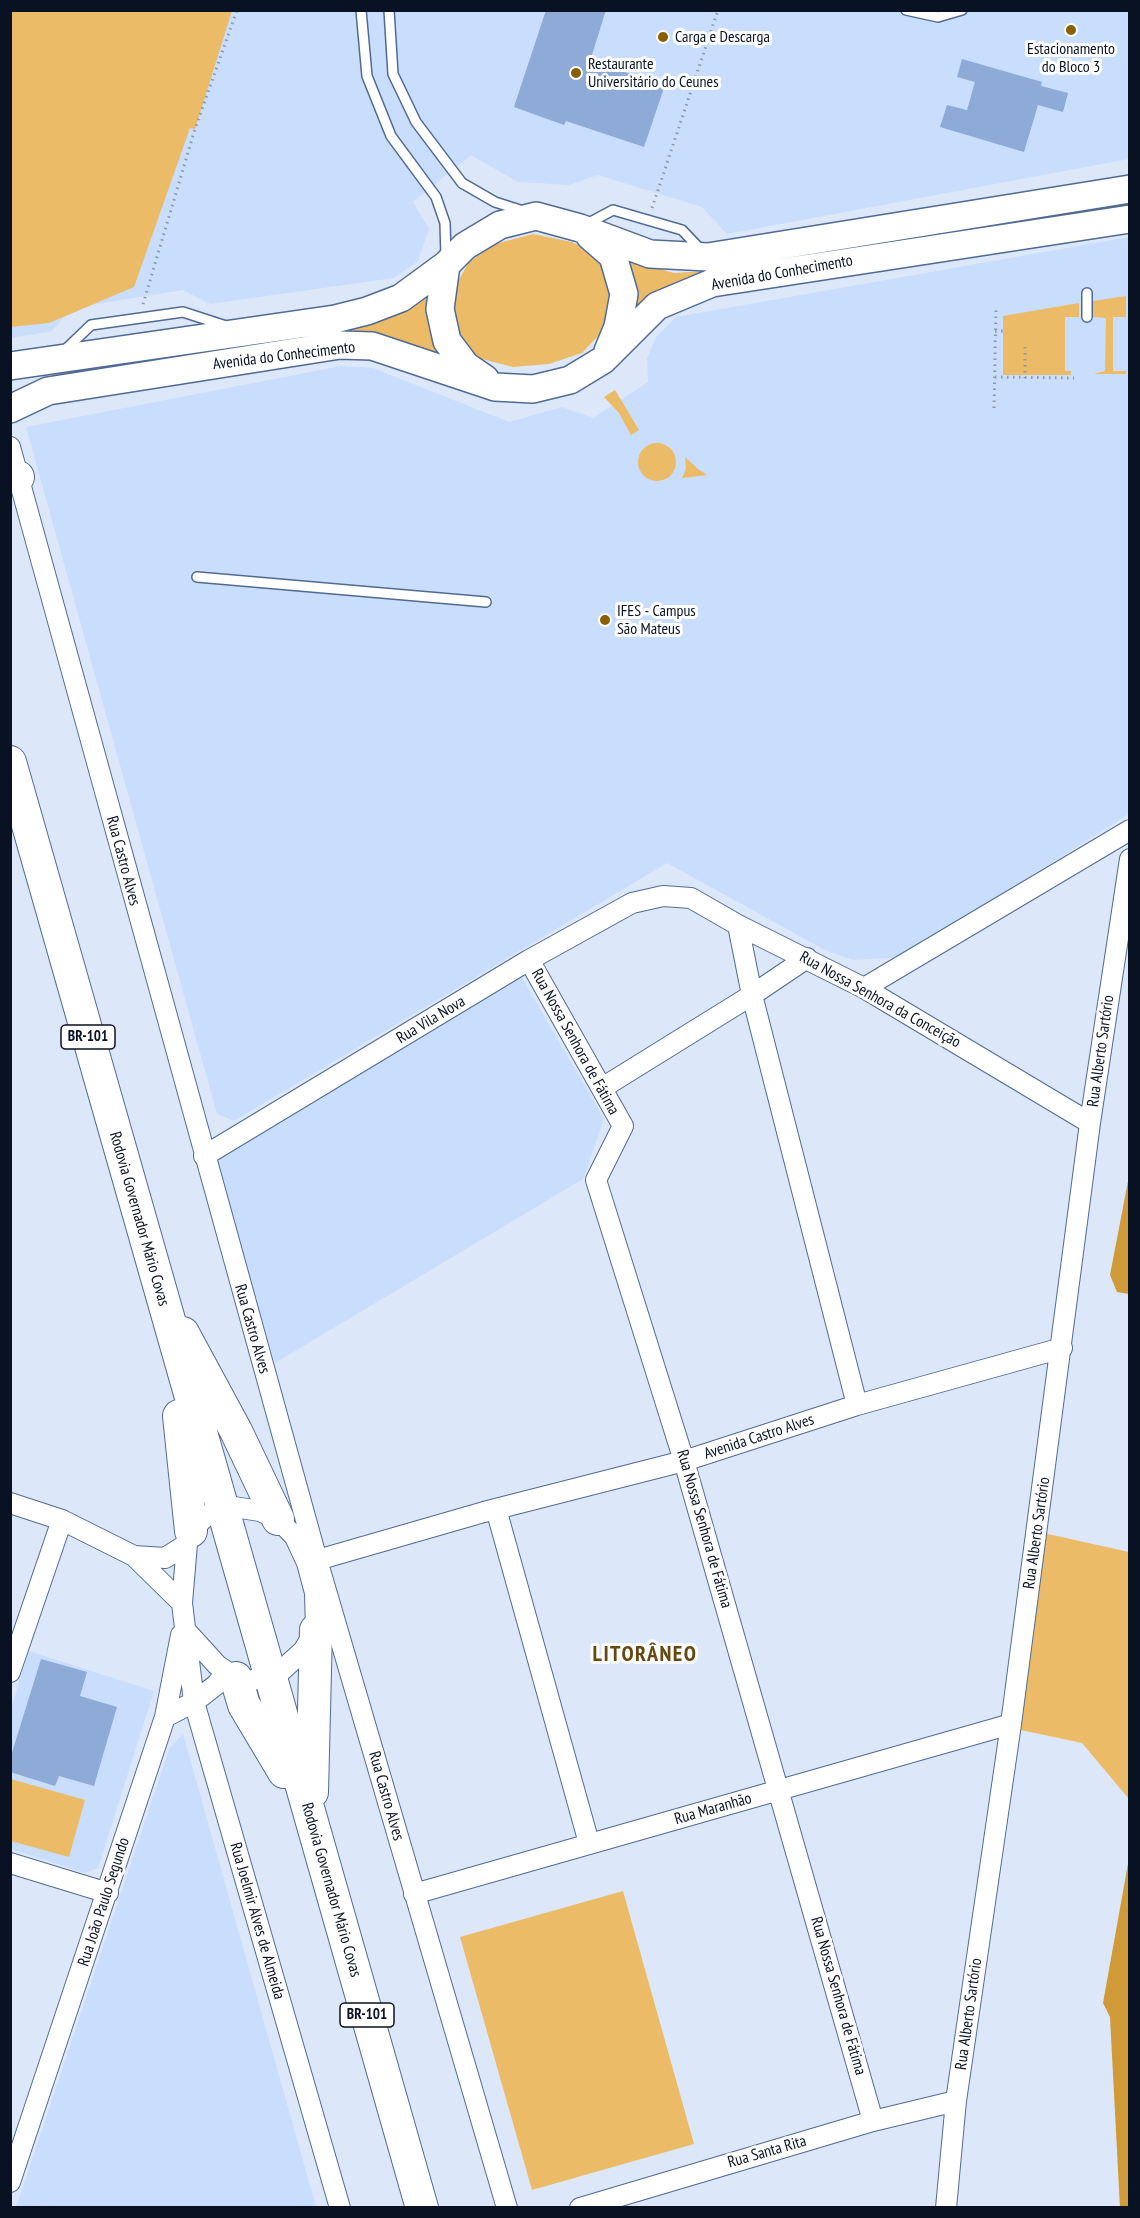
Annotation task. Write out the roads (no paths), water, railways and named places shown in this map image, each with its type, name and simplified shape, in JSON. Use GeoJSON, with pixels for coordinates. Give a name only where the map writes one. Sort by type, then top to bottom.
{"type":"FeatureCollection","features":[{"type":"Feature","properties":{"kind":"highway","name":"Rodovia Governador Mário Covas"},"geometry":{"type":"LineString","coordinates":[[10,762],[422,2208]]}},
{"type":"Feature","properties":{"kind":"highway"},"geometry":{"type":"LineString","coordinates":[[165,1311],[198,1356],[278,1520]]}},
{"type":"Feature","properties":{"kind":"highway"},"geometry":{"type":"LineString","coordinates":[[165,1311],[184,1450],[189,1538]]}},
{"type":"Feature","properties":{"kind":"highway"},"geometry":{"type":"LineString","coordinates":[[312,1823],[316,1630]]}},
{"type":"Feature","properties":{"kind":"highway"},"geometry":{"type":"LineString","coordinates":[[231,1675],[244,1705],[271,1748],[312,1823]]}},
{"type":"Feature","properties":{"kind":"main road","name":"Avenida do Conhecimento"},"geometry":{"type":"LineString","coordinates":[[10,366],[335,319],[367,311],[401,298],[446,265],[465,246],[500,225],[536,216],[580,228],[650,254],[708,257],[1130,189]]}},
{"type":"Feature","properties":{"kind":"main road","name":"Avenida do Conhecimento"},"geometry":{"type":"LineString","coordinates":[[10,409],[48,391],[340,345],[372,346],[495,387],[533,389],[570,380],[603,360],[657,306],[712,283],[1130,219]]}},
{"type":"Feature","properties":{"kind":"main road"},"geometry":{"type":"LineString","coordinates":[[580,228],[613,256],[624,294],[618,327],[603,360]]}},
{"type":"Feature","properties":{"kind":"main road"},"geometry":{"type":"LineString","coordinates":[[446,265],[440,309],[447,341],[466,366],[495,387]]}},
{"type":"Feature","properties":{"kind":"street","name":"Rua Castro Alves"},"geometry":{"type":"LineString","coordinates":[[10,447],[14,477],[204,1156],[312,1562],[507,2208]]}},
{"type":"Feature","properties":{"kind":"street"},"geometry":{"type":"LineString","coordinates":[[864,988],[1130,830]]}},
{"type":"Feature","properties":{"kind":"street","name":"Rua Alberto Sartório"},"geometry":{"type":"LineString","coordinates":[[946,2208],[956,2101],[1011,1724],[1090,1123],[1130,859]]}},
{"type":"Feature","properties":{"kind":"street","name":"Rua Vila Nova"},"geometry":{"type":"LineString","coordinates":[[204,1156],[530,960],[632,903],[663,896]]}},
{"type":"Feature","properties":{"kind":"street","name":"Rua Nossa Senhora da Conceição"},"geometry":{"type":"LineString","coordinates":[[663,896],[691,898],[738,925],[864,988],[1090,1123]]}},
{"type":"Feature","properties":{"kind":"street"},"geometry":{"type":"LineString","coordinates":[[738,925],[752,995],[857,1405]]}},
{"type":"Feature","properties":{"kind":"street"},"geometry":{"type":"LineString","coordinates":[[602,1088],[807,958]]}},
{"type":"Feature","properties":{"kind":"street","name":"Rua Nossa Senhora de Fátima"},"geometry":{"type":"LineString","coordinates":[[530,960],[622,1126],[596,1180],[684,1461],[873,2121]]}},
{"type":"Feature","properties":{"kind":"street","name":"Avenida Castro Alves"},"geometry":{"type":"LineString","coordinates":[[312,1562],[496,1509],[684,1461],[857,1405],[1062,1348]]}},
{"type":"Feature","properties":{"kind":"street"},"geometry":{"type":"LineString","coordinates":[[10,1503],[62,1520],[134,1556],[165,1558],[222,1507],[260,1511],[278,1520],[295,1537],[312,1562],[316,1630],[303,1651],[281,1671],[255,1681],[231,1675],[217,1665],[184,1618],[134,1556]]}},
{"type":"Feature","properties":{"kind":"street"},"geometry":{"type":"LineString","coordinates":[[496,1509],[589,1843]]}},
{"type":"Feature","properties":{"kind":"street"},"geometry":{"type":"LineString","coordinates":[[10,1672],[62,1520]]}},
{"type":"Feature","properties":{"kind":"street"},"geometry":{"type":"LineString","coordinates":[[184,1618],[189,1538]]}},
{"type":"Feature","properties":{"kind":"street","name":"Rua Joelmir Alves de Almeida"},"geometry":{"type":"LineString","coordinates":[[184,1618],[194,1702],[340,2208]]}},
{"type":"Feature","properties":{"kind":"street","name":"Rua João Paulo Segundo"},"geometry":{"type":"LineString","coordinates":[[10,2182],[165,1717],[184,1618]]}},
{"type":"Feature","properties":{"kind":"street"},"geometry":{"type":"LineString","coordinates":[[165,1717],[194,1702],[231,1675]]}},
{"type":"Feature","properties":{"kind":"street","name":"Rua Maranhão"},"geometry":{"type":"LineString","coordinates":[[414,1894],[1011,1724]]}},
{"type":"Feature","properties":{"kind":"street"},"geometry":{"type":"LineString","coordinates":[[10,1863],[108,1893]]}},
{"type":"Feature","properties":{"kind":"street","name":"Rua Santa Rita"},"geometry":{"type":"LineString","coordinates":[[580,2208],[873,2121],[956,2101]]}},
{"type":"Feature","properties":{"kind":"lane"},"geometry":{"type":"LineString","coordinates":[[361,10],[367,76],[391,136],[436,197],[445,223],[446,265]]}},
{"type":"Feature","properties":{"kind":"lane"},"geometry":{"type":"LineString","coordinates":[[389,10],[393,74],[416,122],[462,183],[495,202],[536,216]]}},
{"type":"Feature","properties":{"kind":"lane"},"geometry":{"type":"LineString","coordinates":[[906,10],[938,17],[962,10]]}},
{"type":"Feature","properties":{"kind":"lane"},"geometry":{"type":"LineString","coordinates":[[580,228],[613,210],[648,218],[682,230],[708,257]]}},
{"type":"Feature","properties":{"kind":"lane"},"geometry":{"type":"LineString","coordinates":[[1087,293],[1087,317]]}},
{"type":"Feature","properties":{"kind":"lane"},"geometry":{"type":"LineString","coordinates":[[54,361],[91,325],[183,312],[246,332]]}},
{"type":"Feature","properties":{"kind":"lane"},"geometry":{"type":"LineString","coordinates":[[197,577],[486,602]]}},
{"type":"Feature","properties":{"kind":"place","name":"Estacionamento do Bloco 3"},"geometry":{"type":"Point","coordinates":[1071,30]}},
{"type":"Feature","properties":{"kind":"place","name":"Carga e Descarga"},"geometry":{"type":"Point","coordinates":[663,37]}},
{"type":"Feature","properties":{"kind":"place","name":"Restaurante Universitário do Ceunes"},"geometry":{"type":"Point","coordinates":[576,73]}},
{"type":"Feature","properties":{"kind":"place","name":"IFES - Campus São Mateus"},"geometry":{"type":"Point","coordinates":[605,620]}},
{"type":"Feature","properties":{"kind":"district","name":"LITORÂNEO"},"geometry":{"type":"Point","coordinates":[645,1655]}}]}
